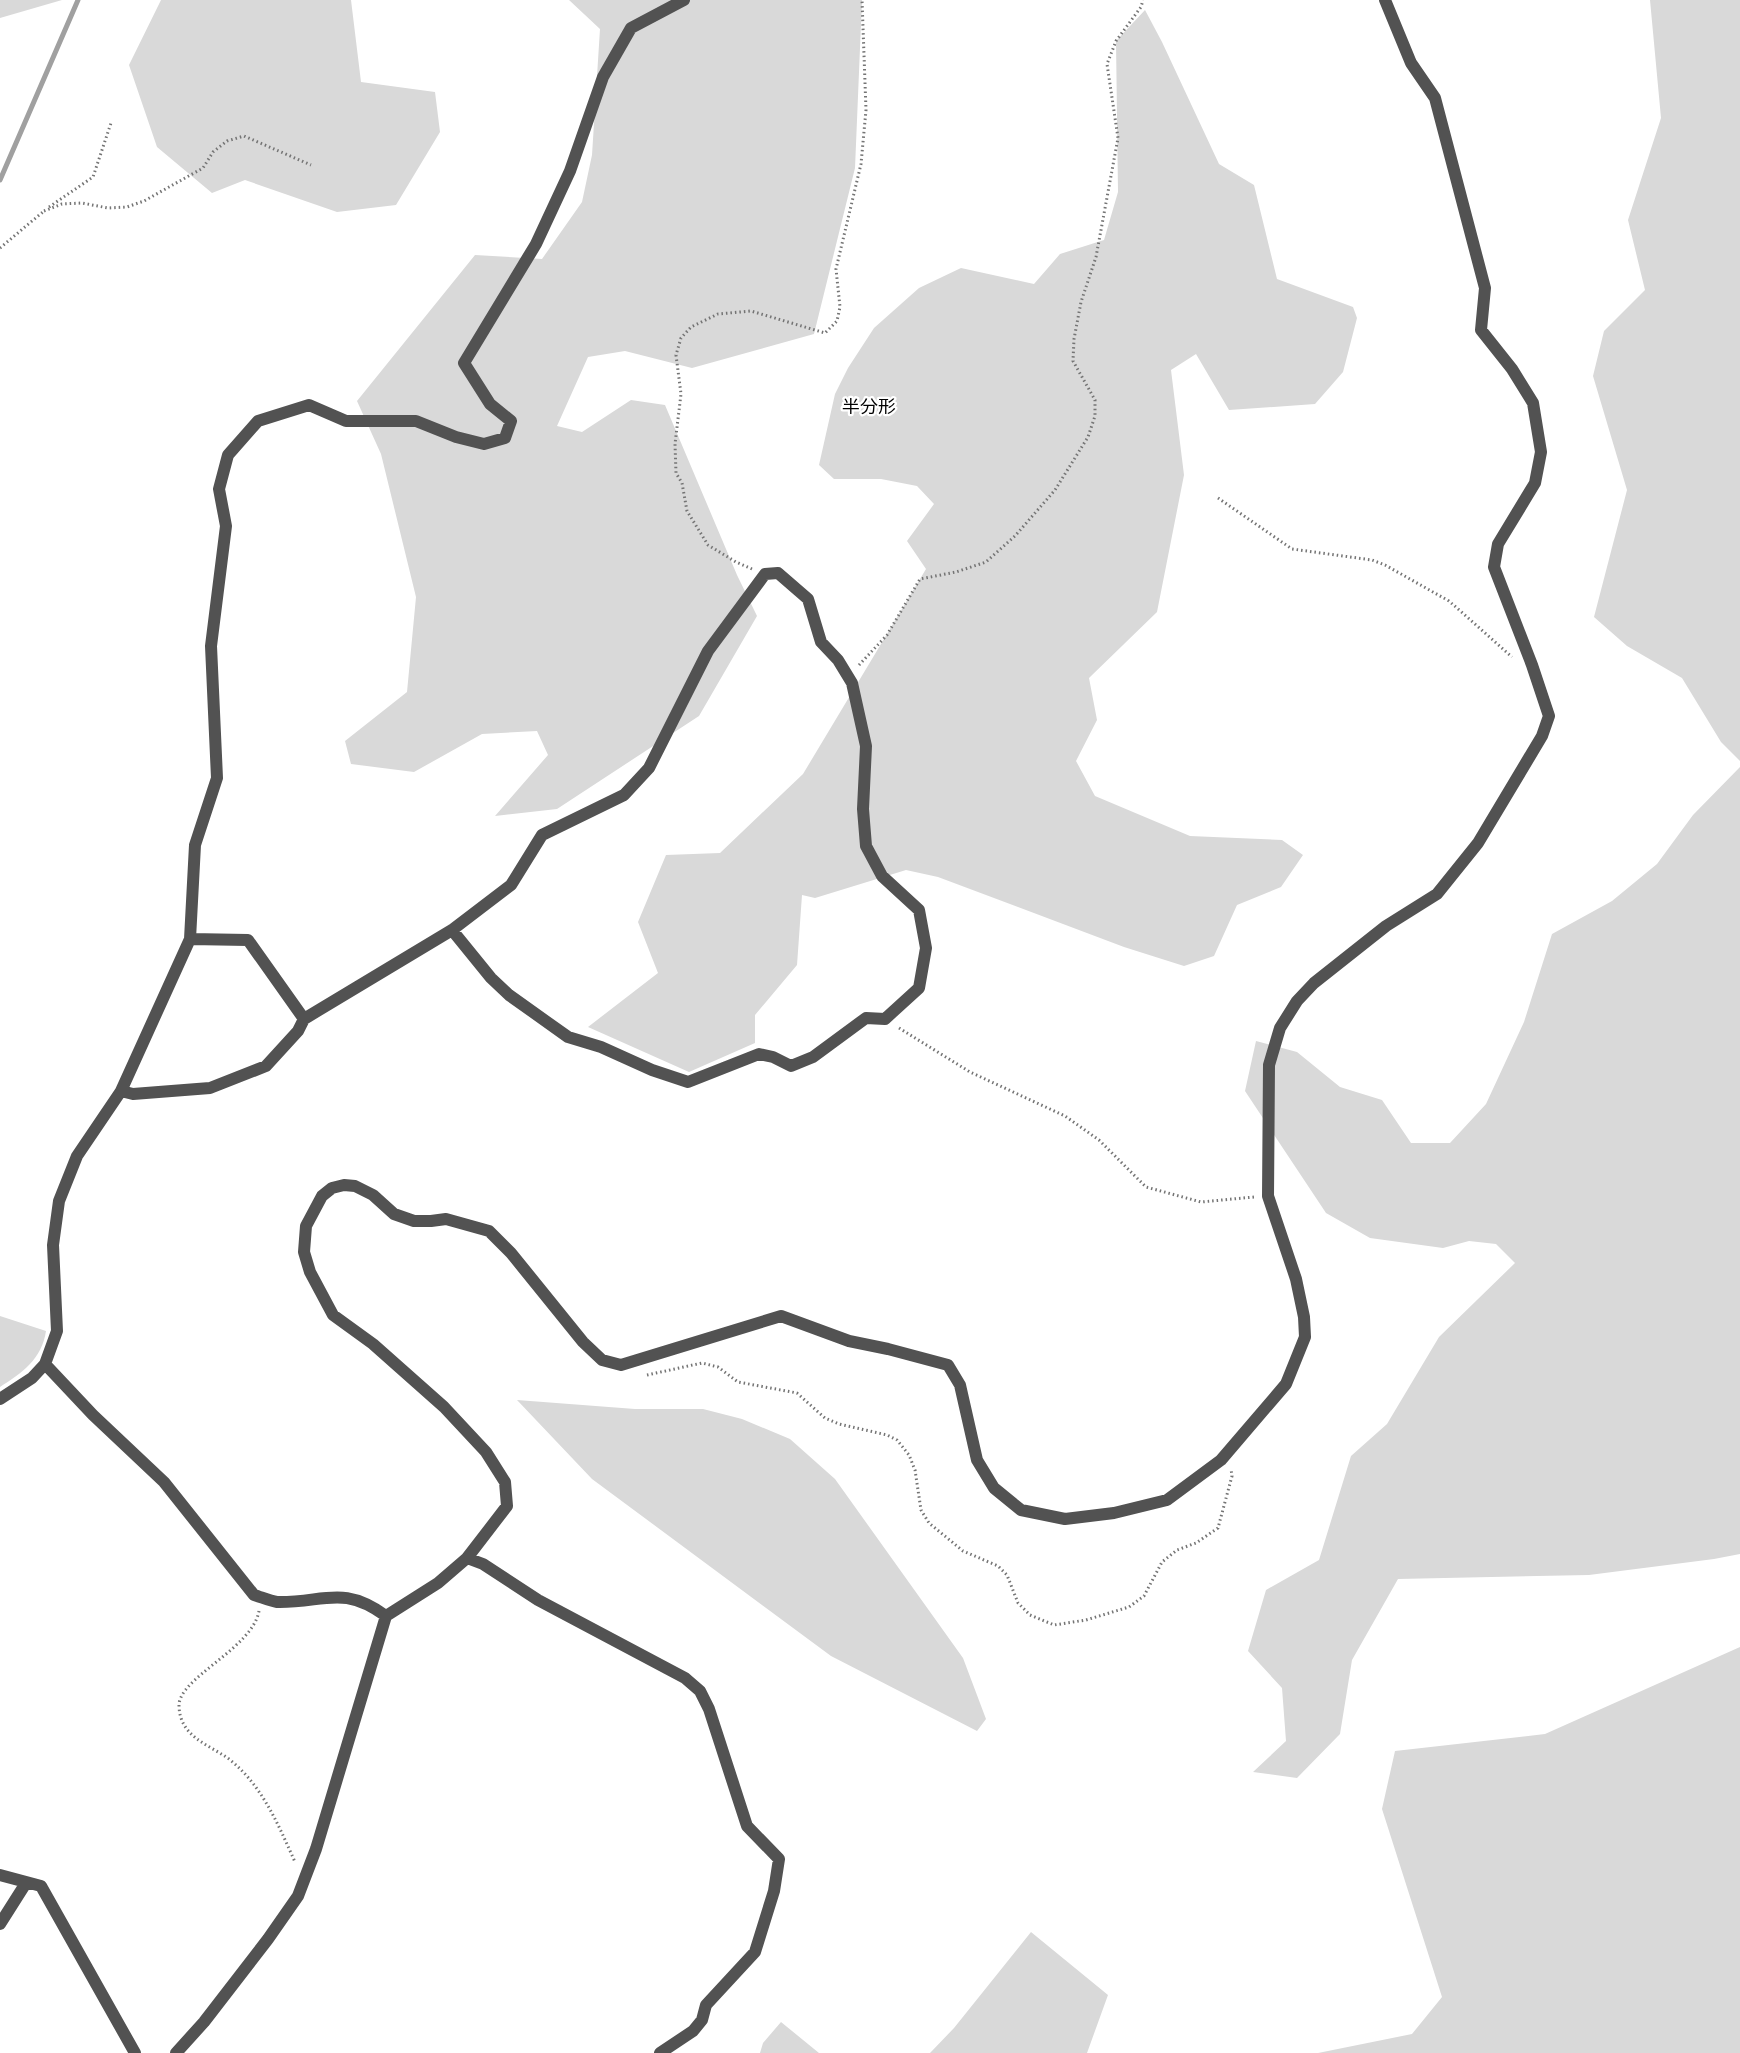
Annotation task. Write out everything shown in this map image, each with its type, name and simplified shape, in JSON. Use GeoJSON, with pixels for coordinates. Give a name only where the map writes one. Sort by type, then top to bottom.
{"type":"FeatureCollection","features":[{"type":"Feature","properties":{"kind":"street"},"geometry":{"type":"LineString","coordinates":[[0,1399],[32,1378],[45,1364],[57,1331],[53,1245],[59,1201],[77,1156],[121,1091],[190,939],[195,844],[217,778],[211,646],[226,526],[219,489],[228,455],[258,421],[309,405],[345,421],[416,421],[456,437],[484,444],[505,438],[511,421],[490,404],[464,363],[536,244],[570,171],[603,77],[632,28],[684,0]]}},
{"type":"Feature","properties":{"kind":"street"},"geometry":{"type":"LineString","coordinates":[[176,2053],[204,2022],[298,1896],[316,1849],[386,1616],[438,1583],[467,1558],[507,1506],[505,1482],[486,1452],[444,1407],[373,1344],[333,1315],[310,1272],[304,1252],[306,1226],[321,1196],[332,1188],[345,1185],[355,1186],[373,1195],[394,1214],[414,1221],[446,1219],[489,1232],[511,1252],[583,1342],[602,1360],[621,1365],[690,1342],[782,1316],[849,1341],[948,1365],[960,1385],[977,1460],[994,1488],[1021,1510],[1065,1519],[1114,1514],[1167,1500],[1221,1460],[1286,1384],[1305,1338],[1305,1317],[1296,1279],[1268,1196],[1269,1065],[1280,1028],[1297,1001],[1314,983],[1386,926],[1437,894],[1478,843],[1542,736],[1549,716],[1494,567],[1498,544],[1536,483],[1541,452],[1533,403],[1512,369],[1481,330],[1485,288],[1435,98],[1411,63],[1385,0]]}},
{"type":"Feature","properties":{"kind":"street"},"geometry":{"type":"LineString","coordinates":[[121,1091],[133,1094],[210,1088],[266,1066],[298,1031],[304,1018],[452,930],[511,885],[542,835],[624,795],[649,768],[708,651],[765,574],[778,573],[808,599],[822,642],[838,660],[852,683],[866,746],[863,809],[866,846],[882,876],[919,910],[926,948],[919,988],[885,1019],[866,1018],[813,1057],[790,1066],[773,1057],[759,1054],[688,1083],[601,1047],[568,1037],[509,995],[491,978],[452,930]]}},
{"type":"Feature","properties":{"kind":"street"},"geometry":{"type":"LineString","coordinates":[[190,939],[248,940],[304,1018]]}},
{"type":"Feature","properties":{"kind":"street"},"geometry":{"type":"LineString","coordinates":[[45,1364],[93,1415],[164,1482],[254,1595],[275,1602],[339,1596],[369,1604],[386,1616]]}},
{"type":"Feature","properties":{"kind":"street"},"geometry":{"type":"LineString","coordinates":[[467,1558],[483,1564],[538,1600],[685,1678],[700,1691],[709,1709],[747,1826],[779,1859],[774,1891],[755,1952],[706,2005],[702,2020],[693,2031],[660,2053]]}},
{"type":"Feature","properties":{"kind":"street"},"geometry":{"type":"LineString","coordinates":[[0,1875],[41,1886],[135,2053]]}},
{"type":"Feature","properties":{"kind":"street"},"geometry":{"type":"LineString","coordinates":[[0,1924],[26,1883]]}},
{"type":"Feature","properties":{"kind":"path"},"geometry":{"type":"LineString","coordinates":[[765,574],[736,562],[708,545],[687,511],[682,483],[676,473],[675,444],[681,394],[676,355],[681,338],[690,327],[718,314],[751,311],[825,333],[837,321],[840,307],[836,268],[861,164],[866,110],[862,0]]}},
{"type":"Feature","properties":{"kind":"path"},"geometry":{"type":"LineString","coordinates":[[849,677],[887,635],[920,579],[956,572],[986,562],[1015,536],[1055,490],[1088,437],[1095,416],[1095,400],[1073,360],[1074,339],[1081,302],[1096,257],[1118,138],[1107,64],[1116,41],[1141,7],[1143,0]]}},
{"type":"Feature","properties":{"kind":"path"},"geometry":{"type":"LineString","coordinates":[[0,248],[44,211],[93,177],[111,123]]}},
{"type":"Feature","properties":{"kind":"path"},"geometry":{"type":"LineString","coordinates":[[44,211],[62,204],[82,203],[108,208],[135,204],[203,168],[213,152],[227,141],[243,136],[311,165]]}},
{"type":"Feature","properties":{"kind":"path"},"geometry":{"type":"LineString","coordinates":[[1218,498],[1292,549],[1372,560],[1449,602],[1536,678]]}},
{"type":"Feature","properties":{"kind":"path"},"geometry":{"type":"LineString","coordinates":[[885,1019],[970,1072],[1065,1116],[1099,1140],[1146,1187],[1201,1202],[1268,1196]]}},
{"type":"Feature","properties":{"kind":"path"},"geometry":{"type":"LineString","coordinates":[[640,1376],[702,1363],[718,1367],[738,1382],[797,1393],[825,1418],[839,1424],[887,1435],[897,1440],[912,1462],[921,1510],[929,1523],[963,1551],[998,1566],[1007,1575],[1018,1603],[1024,1610],[1030,1616],[1054,1625],[1086,1620],[1129,1607],[1144,1596],[1162,1562],[1177,1550],[1196,1544],[1218,1528],[1232,1476],[1230,1450]]}},
{"type":"Feature","properties":{"kind":"path"},"geometry":{"type":"LineString","coordinates":[[262,1598],[257,1621],[250,1633],[186,1688],[179,1701],[179,1713],[186,1730],[199,1742],[228,1758],[244,1773],[266,1801],[303,1882]]}},
{"type":"Feature","properties":{"kind":"shaded area"},"geometry":{"type":"Polygon","coordinates":[[[0,0],[62,0],[0,18],[0,0]]]}},
{"type":"Feature","properties":{"kind":"shaded area"},"geometry":{"type":"Polygon","coordinates":[[[161,0],[351,0],[361,82],[435,92],[440,132],[396,205],[337,212],[245,180],[212,193],[157,147],[129,65],[161,0]]]}},
{"type":"Feature","properties":{"kind":"shaded area"},"geometry":{"type":"Polygon","coordinates":[[[569,0],[862,0],[855,168],[814,334],[692,368],[625,351],[588,357],[557,426],[582,432],[631,400],[665,405],[737,575],[757,616],[699,716],[557,809],[495,816],[548,755],[537,731],[482,734],[414,772],[351,764],[345,741],[407,692],[416,597],[381,454],[357,401],[475,255],[542,259],[582,202],[592,155],[600,29],[569,0]]]}},
{"type":"Feature","properties":{"kind":"shaded area"},"geometry":{"type":"Polygon","coordinates":[[[1650,0],[1740,0],[1740,761],[1721,742],[1682,678],[1627,646],[1594,617],[1627,490],[1593,376],[1604,331],[1645,290],[1628,220],[1661,118],[1650,0]]]}},
{"type":"Feature","properties":{"kind":"shaded area"},"geometry":{"type":"Polygon","coordinates":[[[1145,10],[1219,164],[1254,185],[1277,279],[1353,307],[1357,318],[1343,372],[1315,404],[1229,410],[1196,354],[1171,370],[1184,475],[1157,612],[1089,678],[1097,720],[1076,761],[1095,796],[1190,836],[1282,840],[1303,855],[1281,887],[1237,905],[1214,956],[1184,966],[1124,947],[938,877],[906,870],[815,898],[802,895],[797,965],[755,1015],[755,1043],[689,1072],[588,1027],[658,973],[638,922],[666,855],[720,853],[803,774],[926,569],[907,541],[934,504],[917,486],[881,479],[834,479],[819,465],[835,394],[848,368],[874,328],[919,288],[961,268],[1034,284],[1060,254],[1104,240],[1118,192],[1116,41],[1145,10]]]}},
{"type":"Feature","properties":{"kind":"shaded area"},"geometry":{"type":"Polygon","coordinates":[[[1740,767],[1740,1554],[1589,1575],[1398,1579],[1352,1660],[1340,1734],[1297,1778],[1253,1772],[1286,1741],[1282,1688],[1248,1651],[1266,1590],[1319,1560],[1351,1456],[1387,1424],[1439,1337],[1515,1263],[1496,1244],[1469,1241],[1443,1248],[1370,1238],[1326,1213],[1245,1091],[1256,1041],[1297,1052],[1340,1087],[1382,1100],[1411,1143],[1450,1143],[1486,1104],[1524,1022],[1552,934],[1612,901],[1657,864],[1693,815],[1740,767]]]}},
{"type":"Feature","properties":{"kind":"shaded area"},"geometry":{"type":"Polygon","coordinates":[[[0,1316],[46,1331],[40,1350],[30,1364],[0,1387],[0,1316]]]}},
{"type":"Feature","properties":{"kind":"shaded area"},"geometry":{"type":"Polygon","coordinates":[[[517,1400],[635,1409],[703,1409],[742,1419],[790,1439],[835,1479],[963,1658],[986,1719],[977,1731],[831,1656],[592,1479],[517,1400]]]}},
{"type":"Feature","properties":{"kind":"shaded area"},"geometry":{"type":"Polygon","coordinates":[[[1740,1647],[1740,2053],[1318,2053],[1412,2034],[1442,1997],[1382,1809],[1395,1751],[1545,1734],[1740,1647]]]}},
{"type":"Feature","properties":{"kind":"shaded area"},"geometry":{"type":"Polygon","coordinates":[[[1031,1932],[1108,1995],[1087,2053],[930,2053],[954,2028],[1031,1932]]]}},
{"type":"Feature","properties":{"kind":"shaded area"},"geometry":{"type":"Polygon","coordinates":[[[781,2022],[819,2053],[760,2053],[763,2043],[781,2022]]]}},
{"type":"Feature","properties":{"kind":"waterway"},"geometry":{"type":"LineString","coordinates":[[0,180],[78,0]]}},
{"type":"Feature","properties":{"kind":"district","name":"半分形"},"geometry":{"type":"Point","coordinates":[869,406]}}]}
